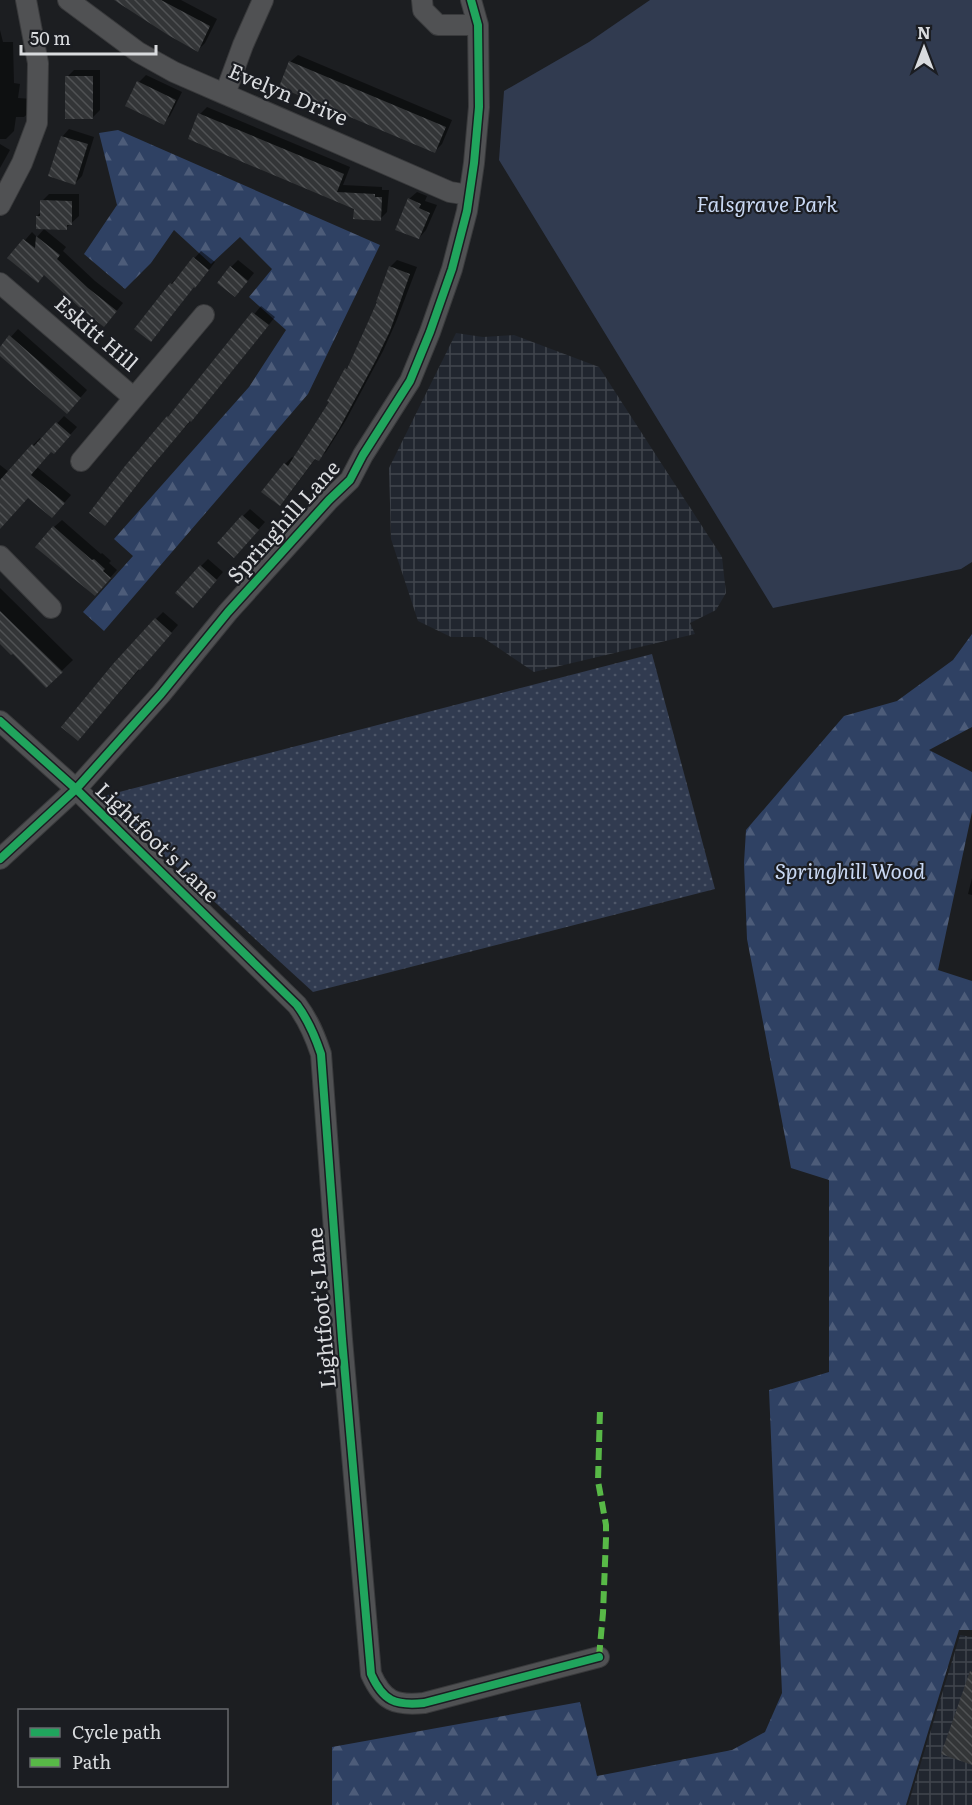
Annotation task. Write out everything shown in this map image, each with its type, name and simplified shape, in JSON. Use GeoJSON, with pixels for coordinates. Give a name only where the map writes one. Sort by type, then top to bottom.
{"type":"FeatureCollection","features":[{"type":"Feature","properties":{"kind":"street"},"geometry":{"type":"LineString","coordinates":[[0,205],[22,163],[37,123],[38,63],[28,0]]}},
{"type":"Feature","properties":{"kind":"street","name":"Evelyn Drive"},"geometry":{"type":"LineString","coordinates":[[68,0],[138,52],[174,72],[450,192],[469,195]]}},
{"type":"Feature","properties":{"kind":"street"},"geometry":{"type":"LineString","coordinates":[[225,94],[262,0]]}},
{"type":"Feature","properties":{"kind":"street"},"geometry":{"type":"LineString","coordinates":[[422,0],[423,10],[438,26],[478,25]]}},
{"type":"Feature","properties":{"kind":"street","name":"Springhill Lane"},"geometry":{"type":"LineString","coordinates":[[0,859],[76,789],[161,694],[228,612],[329,500],[350,480],[363,455],[410,381],[430,332],[460,241],[469,195],[479,107],[478,25],[471,0]]}},
{"type":"Feature","properties":{"kind":"street","name":"Eskitt Hill"},"geometry":{"type":"LineString","coordinates":[[0,283],[134,398],[204,315]]}},
{"type":"Feature","properties":{"kind":"street"},"geometry":{"type":"LineString","coordinates":[[81,461],[134,398]]}},
{"type":"Feature","properties":{"kind":"street"},"geometry":{"type":"LineString","coordinates":[[4,551],[51,608]]}},
{"type":"Feature","properties":{"kind":"street"},"geometry":{"type":"LineString","coordinates":[[0,721],[76,789]]}},
{"type":"Feature","properties":{"kind":"street","name":"Lightfoot's Lane"},"geometry":{"type":"LineString","coordinates":[[76,789],[297,1005],[307,1018],[314,1033],[321,1054],[342,1339],[370,1663],[371,1674],[377,1687],[385,1697],[410,1705],[599,1657]]}},
{"type":"Feature","properties":{"kind":"shaded area"},"geometry":{"type":"Polygon","coordinates":[[[456,333],[483,337],[514,335],[599,367],[722,557],[726,593],[716,610],[690,623],[695,634],[534,672],[482,637],[451,637],[418,621],[391,539],[389,468],[456,333]]]}},
{"type":"Feature","properties":{"kind":"shaded area"},"geometry":{"type":"Polygon","coordinates":[[[960,1635],[972,1637],[972,1805],[908,1805],[960,1635]]]}},
{"type":"Feature","properties":{"kind":"green space","name":"Falsgrave Park"},"geometry":{"type":"Polygon","coordinates":[[[650,0],[972,0],[972,562],[961,569],[773,608],[499,160],[504,91],[589,42],[650,0]]]}},
{"type":"Feature","properties":{"kind":"green space"},"geometry":{"type":"Polygon","coordinates":[[[118,130],[380,245],[308,394],[104,631],[83,612],[133,556],[114,539],[249,387],[286,330],[249,297],[272,269],[240,237],[211,264],[174,230],[151,263],[125,289],[84,254],[117,205],[99,133],[118,130]]]}},
{"type":"Feature","properties":{"kind":"green space","name":"Springhill Wood"},"geometry":{"type":"Polygon","coordinates":[[[972,634],[972,727],[929,750],[972,772],[972,812],[938,970],[972,981],[972,1630],[959,1630],[906,1805],[332,1805],[332,1747],[580,1702],[597,1776],[732,1750],[765,1732],[782,1693],[769,1390],[829,1372],[829,1180],[791,1168],[747,939],[744,863],[746,830],[844,716],[897,701],[953,660],[972,634]]]}},
{"type":"Feature","properties":{"kind":"green space"},"geometry":{"type":"Polygon","coordinates":[[[652,654],[715,889],[313,992],[100,797],[652,654]]]}},
{"type":"Feature","properties":{"kind":"building"},"geometry":{"type":"Polygon","coordinates":[[[114,0],[161,0],[210,26],[198,52],[114,0]]]}},
{"type":"Feature","properties":{"kind":"building"},"geometry":{"type":"Polygon","coordinates":[[[289,61],[446,127],[435,153],[279,87],[289,61]]]}},
{"type":"Feature","properties":{"kind":"building"},"geometry":{"type":"Polygon","coordinates":[[[65,76],[93,76],[93,119],[65,119],[65,76]]]}},
{"type":"Feature","properties":{"kind":"building"},"geometry":{"type":"Polygon","coordinates":[[[137,81],[176,100],[164,125],[125,106],[137,81]]]}},
{"type":"Feature","properties":{"kind":"building"},"geometry":{"type":"Polygon","coordinates":[[[198,113],[344,174],[337,192],[375,194],[375,197],[382,197],[381,221],[353,219],[354,209],[188,139],[198,113]]]}},
{"type":"Feature","properties":{"kind":"building"},"geometry":{"type":"Polygon","coordinates":[[[61,136],[88,144],[75,185],[48,176],[61,136]]]}},
{"type":"Feature","properties":{"kind":"building"},"geometry":{"type":"Polygon","coordinates":[[[408,198],[421,204],[419,208],[430,213],[419,239],[395,230],[408,198]]]}},
{"type":"Feature","properties":{"kind":"building"},"geometry":{"type":"Polygon","coordinates":[[[40,200],[72,201],[72,225],[67,225],[67,230],[36,229],[36,216],[40,216],[40,200]]]}},
{"type":"Feature","properties":{"kind":"building"},"geometry":{"type":"Polygon","coordinates":[[[36,236],[60,255],[57,259],[88,288],[117,311],[104,327],[44,275],[38,283],[7,258],[23,239],[35,248],[36,236]]]}},
{"type":"Feature","properties":{"kind":"building"},"geometry":{"type":"Polygon","coordinates":[[[193,257],[209,270],[151,342],[134,329],[193,257]]]}},
{"type":"Feature","properties":{"kind":"building"},"geometry":{"type":"Polygon","coordinates":[[[230,266],[248,281],[235,297],[217,283],[230,266]]]}},
{"type":"Feature","properties":{"kind":"building"},"geometry":{"type":"Polygon","coordinates":[[[389,266],[410,274],[390,331],[339,429],[319,461],[315,459],[280,506],[261,492],[284,463],[288,466],[329,402],[327,401],[345,368],[347,369],[377,302],[389,266]]]}},
{"type":"Feature","properties":{"kind":"building"},"geometry":{"type":"Polygon","coordinates":[[[252,312],[269,325],[105,526],[89,513],[252,312]]]}},
{"type":"Feature","properties":{"kind":"building"},"geometry":{"type":"Polygon","coordinates":[[[9,335],[81,398],[67,414],[0,356],[0,347],[9,335]]]}},
{"type":"Feature","properties":{"kind":"building"},"geometry":{"type":"Polygon","coordinates":[[[56,422],[71,435],[54,454],[51,452],[31,475],[65,503],[52,518],[28,498],[0,529],[0,480],[32,444],[34,446],[56,422]]]}},
{"type":"Feature","properties":{"kind":"building"},"geometry":{"type":"Polygon","coordinates":[[[242,515],[259,530],[234,558],[217,543],[242,515]]]}},
{"type":"Feature","properties":{"kind":"building"},"geometry":{"type":"Polygon","coordinates":[[[53,526],[92,560],[94,559],[111,578],[95,596],[35,547],[53,526]]]}},
{"type":"Feature","properties":{"kind":"building"},"geometry":{"type":"Polygon","coordinates":[[[200,565],[217,580],[193,608],[175,593],[200,565]]]}},
{"type":"Feature","properties":{"kind":"building"},"geometry":{"type":"Polygon","coordinates":[[[0,611],[63,672],[46,688],[0,644],[0,611]]]}},
{"type":"Feature","properties":{"kind":"building"},"geometry":{"type":"Polygon","coordinates":[[[155,618],[172,633],[78,741],[61,727],[155,618]]]}},
{"type":"Feature","properties":{"kind":"building"},"geometry":{"type":"Polygon","coordinates":[[[970,1671],[972,1672],[972,1765],[941,1754],[970,1671]]]}},
{"type":"Feature","properties":{"kind":"marked path"},"geometry":{"type":"LineString","coordinates":[[599,1657],[606,1538],[606,1525],[598,1481],[600,1410]]}},
{"type":"Feature","properties":{"kind":"cycle path"},"geometry":{"type":"LineString","coordinates":[[0,721],[76,789],[161,694],[228,612],[329,500],[350,480],[363,455],[410,381],[452,269],[467,211],[479,107],[478,25],[471,0]]}},
{"type":"Feature","properties":{"kind":"cycle path"},"geometry":{"type":"LineString","coordinates":[[0,859],[76,789],[297,1005],[311,1029],[321,1054],[342,1339],[371,1674],[380,1690],[391,1700],[405,1704],[424,1703],[599,1657]]}}]}
